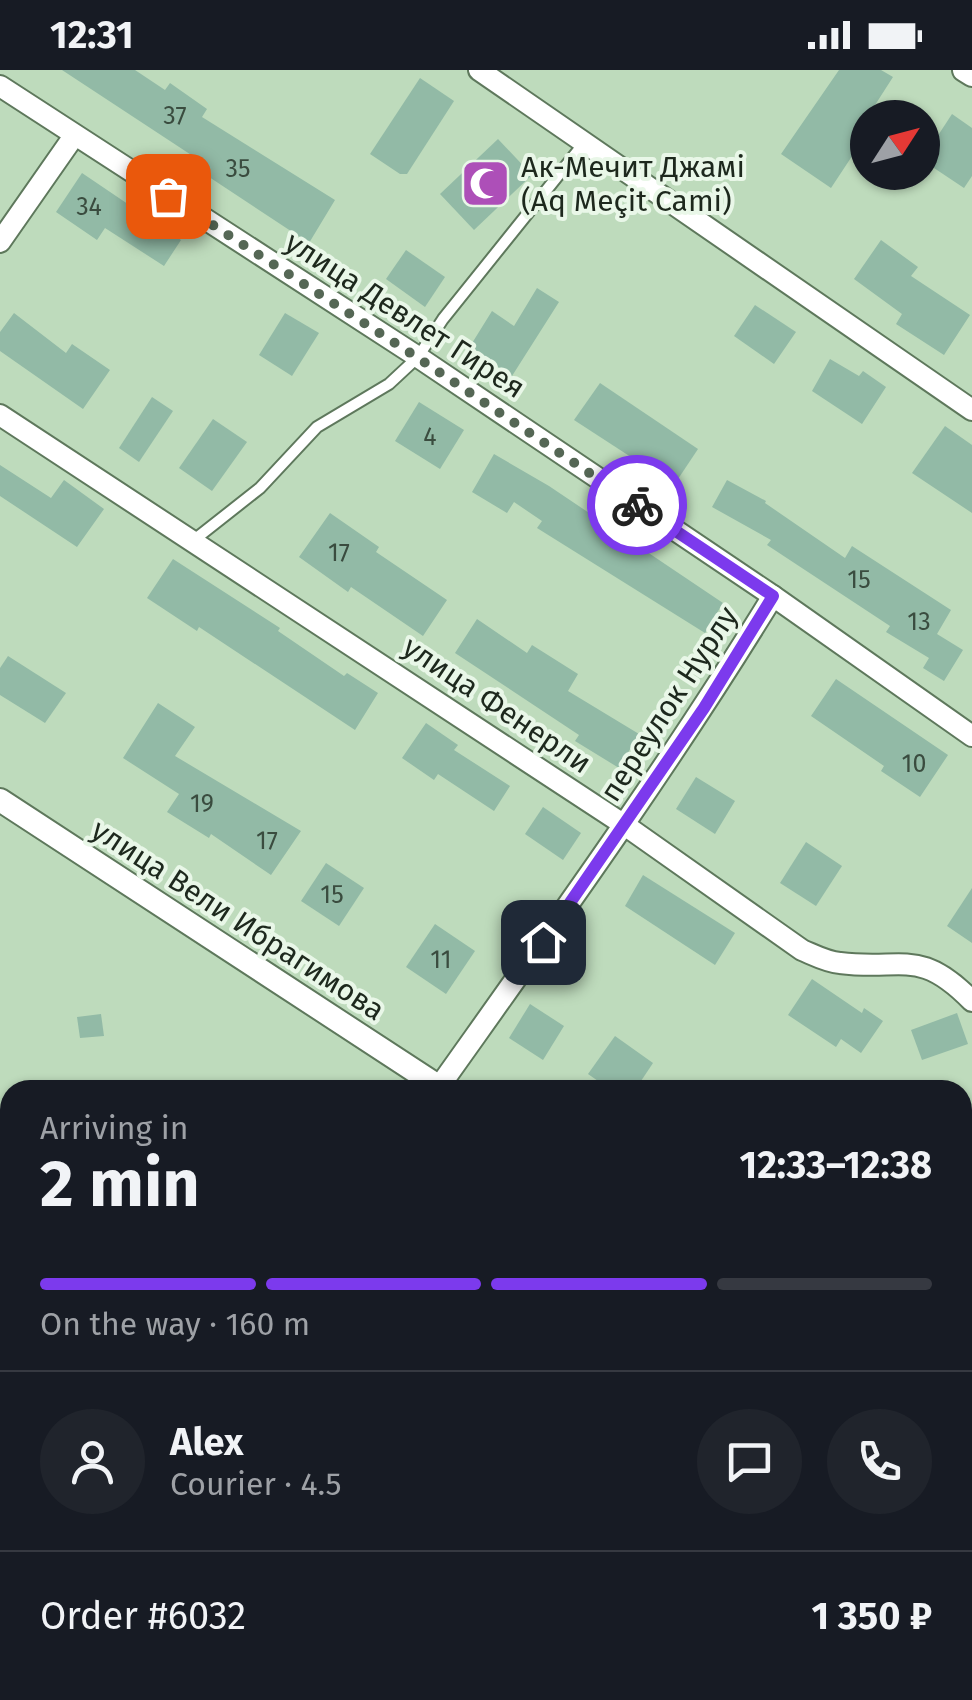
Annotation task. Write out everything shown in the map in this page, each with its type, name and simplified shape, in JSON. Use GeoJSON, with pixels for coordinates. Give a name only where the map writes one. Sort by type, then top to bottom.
{"type":"FeatureCollection","features":[{"type":"Feature","properties":{"kind":"street"},"geometry":{"type":"LineString","coordinates":[[479,70],[972,410]]}},
{"type":"Feature","properties":{"kind":"street"},"geometry":{"type":"LineString","coordinates":[[964,70],[972,75]]}},
{"type":"Feature","properties":{"kind":"street","name":"улица Девлет Гирея"},"geometry":{"type":"LineString","coordinates":[[0,86],[418,358],[773,596],[972,736]]}},
{"type":"Feature","properties":{"kind":"street"},"geometry":{"type":"LineString","coordinates":[[0,242],[74,136]]}},
{"type":"Feature","properties":{"kind":"street","name":"улица Фенерли"},"geometry":{"type":"LineString","coordinates":[[0,415],[626,826],[802,950],[834,963],[874,966],[907,962],[940,973],[972,1001]]}},
{"type":"Feature","properties":{"kind":"street","name":"переулок Нурлу"},"geometry":{"type":"LineString","coordinates":[[448,1080],[626,826],[773,596]]}},
{"type":"Feature","properties":{"kind":"street","name":"улица Вели Ибрагимова"},"geometry":{"type":"LineString","coordinates":[[0,800],[430,1080]]}},
{"type":"Feature","properties":{"kind":"lane"},"geometry":{"type":"LineString","coordinates":[[194,540],[260,488],[317,427],[388,384],[418,358],[444,319],[586,141]]}},
{"type":"Feature","properties":{"kind":"building"},"geometry":{"type":"Polygon","coordinates":[[[62,70],[135,70],[165,90],[170,83],[207,109],[202,117],[335,200],[309,243],[203,173],[208,166],[62,70]]]}},
{"type":"Feature","properties":{"kind":"building"},"geometry":{"type":"Polygon","coordinates":[[[839,70],[881,70],[893,77],[878,100],[850,100],[850,159],[831,188],[781,154],[839,70]]]}},
{"type":"Feature","properties":{"kind":"building"},"geometry":{"type":"Polygon","coordinates":[[[420,78],[454,101],[407,174],[400,174],[370,154],[420,78]]]}},
{"type":"Feature","properties":{"kind":"building"},"geometry":{"type":"Polygon","coordinates":[[[952,114],[972,128],[972,176],[964,188],[940,172],[940,132],[952,114]]]}},
{"type":"Feature","properties":{"kind":"building","name":"Ак-Мечит Джамі (Aq Meçit Cami)"},"geometry":{"type":"Polygon","coordinates":[[[498,139],[532,175],[474,230],[440,194],[498,139]]]}},
{"type":"Feature","properties":{"kind":"building"},"geometry":{"type":"Polygon","coordinates":[[[82,173],[181,240],[164,266],[105,228],[97,240],[56,212],[82,173]]]}},
{"type":"Feature","properties":{"kind":"building"},"geometry":{"type":"Polygon","coordinates":[[[881,240],[918,267],[911,276],[970,315],[944,355],[896,324],[902,314],[854,279],[881,240]]]}},
{"type":"Feature","properties":{"kind":"building"},"geometry":{"type":"Polygon","coordinates":[[[406,250],[445,277],[425,307],[386,279],[406,250]]]}},
{"type":"Feature","properties":{"kind":"building"},"geometry":{"type":"Polygon","coordinates":[[[537,288],[559,302],[512,376],[469,348],[492,311],[514,326],[537,288]]]}},
{"type":"Feature","properties":{"kind":"building"},"geometry":{"type":"Polygon","coordinates":[[[755,305],[796,332],[774,364],[734,336],[755,305]]]}},
{"type":"Feature","properties":{"kind":"building"},"geometry":{"type":"Polygon","coordinates":[[[14,313],[66,353],[72,344],[110,370],[83,409],[0,351],[0,332],[14,313]]]}},
{"type":"Feature","properties":{"kind":"building"},"geometry":{"type":"Polygon","coordinates":[[[285,313],[319,333],[292,376],[259,355],[285,313]]]}},
{"type":"Feature","properties":{"kind":"building"},"geometry":{"type":"Polygon","coordinates":[[[830,359],[859,376],[863,371],[886,387],[862,424],[812,391],[830,359]]]}},
{"type":"Feature","properties":{"kind":"building"},"geometry":{"type":"Polygon","coordinates":[[[600,383],[698,449],[674,485],[574,420],[600,383]]]}},
{"type":"Feature","properties":{"kind":"building"},"geometry":{"type":"Polygon","coordinates":[[[152,397],[173,411],[139,462],[119,448],[152,397]]]}},
{"type":"Feature","properties":{"kind":"building"},"geometry":{"type":"Polygon","coordinates":[[[419,402],[464,430],[440,469],[395,441],[419,402]]]}},
{"type":"Feature","properties":{"kind":"building"},"geometry":{"type":"Polygon","coordinates":[[[213,419],[247,442],[212,491],[179,468],[213,419]]]}},
{"type":"Feature","properties":{"kind":"building"},"geometry":{"type":"Polygon","coordinates":[[[945,426],[972,445],[972,513],[912,473],[945,426]]]}},
{"type":"Feature","properties":{"kind":"building"},"geometry":{"type":"Polygon","coordinates":[[[494,454],[549,486],[723,603],[705,633],[537,528],[542,521],[514,502],[507,513],[472,492],[494,454]]]}},
{"type":"Feature","properties":{"kind":"building"},"geometry":{"type":"Polygon","coordinates":[[[0,465],[51,498],[64,480],[104,509],[77,547],[0,496],[0,465]]]}},
{"type":"Feature","properties":{"kind":"building"},"geometry":{"type":"Polygon","coordinates":[[[727,480],[766,501],[845,558],[852,546],[951,610],[937,634],[963,650],[944,681],[923,668],[929,658],[886,632],[890,626],[767,545],[771,540],[712,507],[727,480]]]}},
{"type":"Feature","properties":{"kind":"building"},"geometry":{"type":"Polygon","coordinates":[[[330,513],[379,547],[376,552],[447,600],[423,636],[351,587],[348,592],[299,557],[330,513]]]}},
{"type":"Feature","properties":{"kind":"building"},"geometry":{"type":"Polygon","coordinates":[[[173,559],[280,628],[278,631],[344,676],[347,673],[378,693],[355,730],[199,627],[197,631],[147,598],[173,559]]]}},
{"type":"Feature","properties":{"kind":"building"},"geometry":{"type":"Polygon","coordinates":[[[477,619],[527,653],[532,645],[578,674],[568,691],[639,734],[619,768],[575,741],[579,735],[455,653],[477,619]]]}},
{"type":"Feature","properties":{"kind":"building"},"geometry":{"type":"Polygon","coordinates":[[[8,656],[66,693],[45,723],[0,695],[0,668],[8,656]]]}},
{"type":"Feature","properties":{"kind":"building"},"geometry":{"type":"Polygon","coordinates":[[[836,679],[948,755],[920,797],[881,771],[884,766],[811,716],[836,679]]]}},
{"type":"Feature","properties":{"kind":"building"},"geometry":{"type":"Polygon","coordinates":[[[158,703],[195,727],[175,756],[301,831],[271,875],[211,834],[209,838],[167,812],[179,794],[123,758],[158,703]]]}},
{"type":"Feature","properties":{"kind":"building"},"geometry":{"type":"Polygon","coordinates":[[[426,723],[458,745],[454,750],[510,786],[494,811],[438,774],[434,780],[402,758],[426,723]]]}},
{"type":"Feature","properties":{"kind":"building"},"geometry":{"type":"Polygon","coordinates":[[[696,777],[735,801],[715,834],[676,809],[696,777]]]}},
{"type":"Feature","properties":{"kind":"building"},"geometry":{"type":"Polygon","coordinates":[[[543,807],[581,833],[563,860],[525,834],[543,807]]]}},
{"type":"Feature","properties":{"kind":"building"},"geometry":{"type":"Polygon","coordinates":[[[806,842],[842,866],[816,906],[780,883],[806,842]]]}},
{"type":"Feature","properties":{"kind":"building"},"geometry":{"type":"Polygon","coordinates":[[[326,863],[364,888],[339,926],[301,901],[326,863]]]}},
{"type":"Feature","properties":{"kind":"building"},"geometry":{"type":"Polygon","coordinates":[[[643,875],[735,933],[715,965],[625,906],[643,875]]]}},
{"type":"Feature","properties":{"kind":"building"},"geometry":{"type":"Polygon","coordinates":[[[972,888],[972,943],[947,926],[972,888]]]}},
{"type":"Feature","properties":{"kind":"building"},"geometry":{"type":"Polygon","coordinates":[[[435,924],[475,951],[446,994],[406,967],[435,924]]]}},
{"type":"Feature","properties":{"kind":"building"},"geometry":{"type":"Polygon","coordinates":[[[812,979],[862,1013],[864,1008],[883,1021],[861,1053],[841,1039],[836,1047],[788,1015],[812,979]]]}},
{"type":"Feature","properties":{"kind":"building"},"geometry":{"type":"Polygon","coordinates":[[[530,1004],[564,1026],[543,1060],[509,1038],[530,1004]]]}},
{"type":"Feature","properties":{"kind":"building"},"geometry":{"type":"Polygon","coordinates":[[[957,1013],[968,1044],[922,1060],[911,1030],[957,1013]]]}},
{"type":"Feature","properties":{"kind":"building"},"geometry":{"type":"Polygon","coordinates":[[[101,1014],[104,1036],[80,1038],[77,1017],[101,1014]]]}},
{"type":"Feature","properties":{"kind":"building"},"geometry":{"type":"Polygon","coordinates":[[[615,1036],[653,1063],[642,1080],[597,1080],[588,1074],[615,1036]]]}},
{"type":"Feature","properties":{"kind":"way so far"},"geometry":{"type":"LineString","coordinates":[[168,196],[637,505]]}},
{"type":"Feature","properties":{"kind":"place","name":"Ак-Мечит Джамі (Aq Meçit Cami)"},"geometry":{"type":"Point","coordinates":[486,184]}},
{"type":"Feature","properties":{"kind":"route"},"geometry":{"type":"LineString","coordinates":[[543,942],[626,826],[773,596],[637,505]]}}]}
